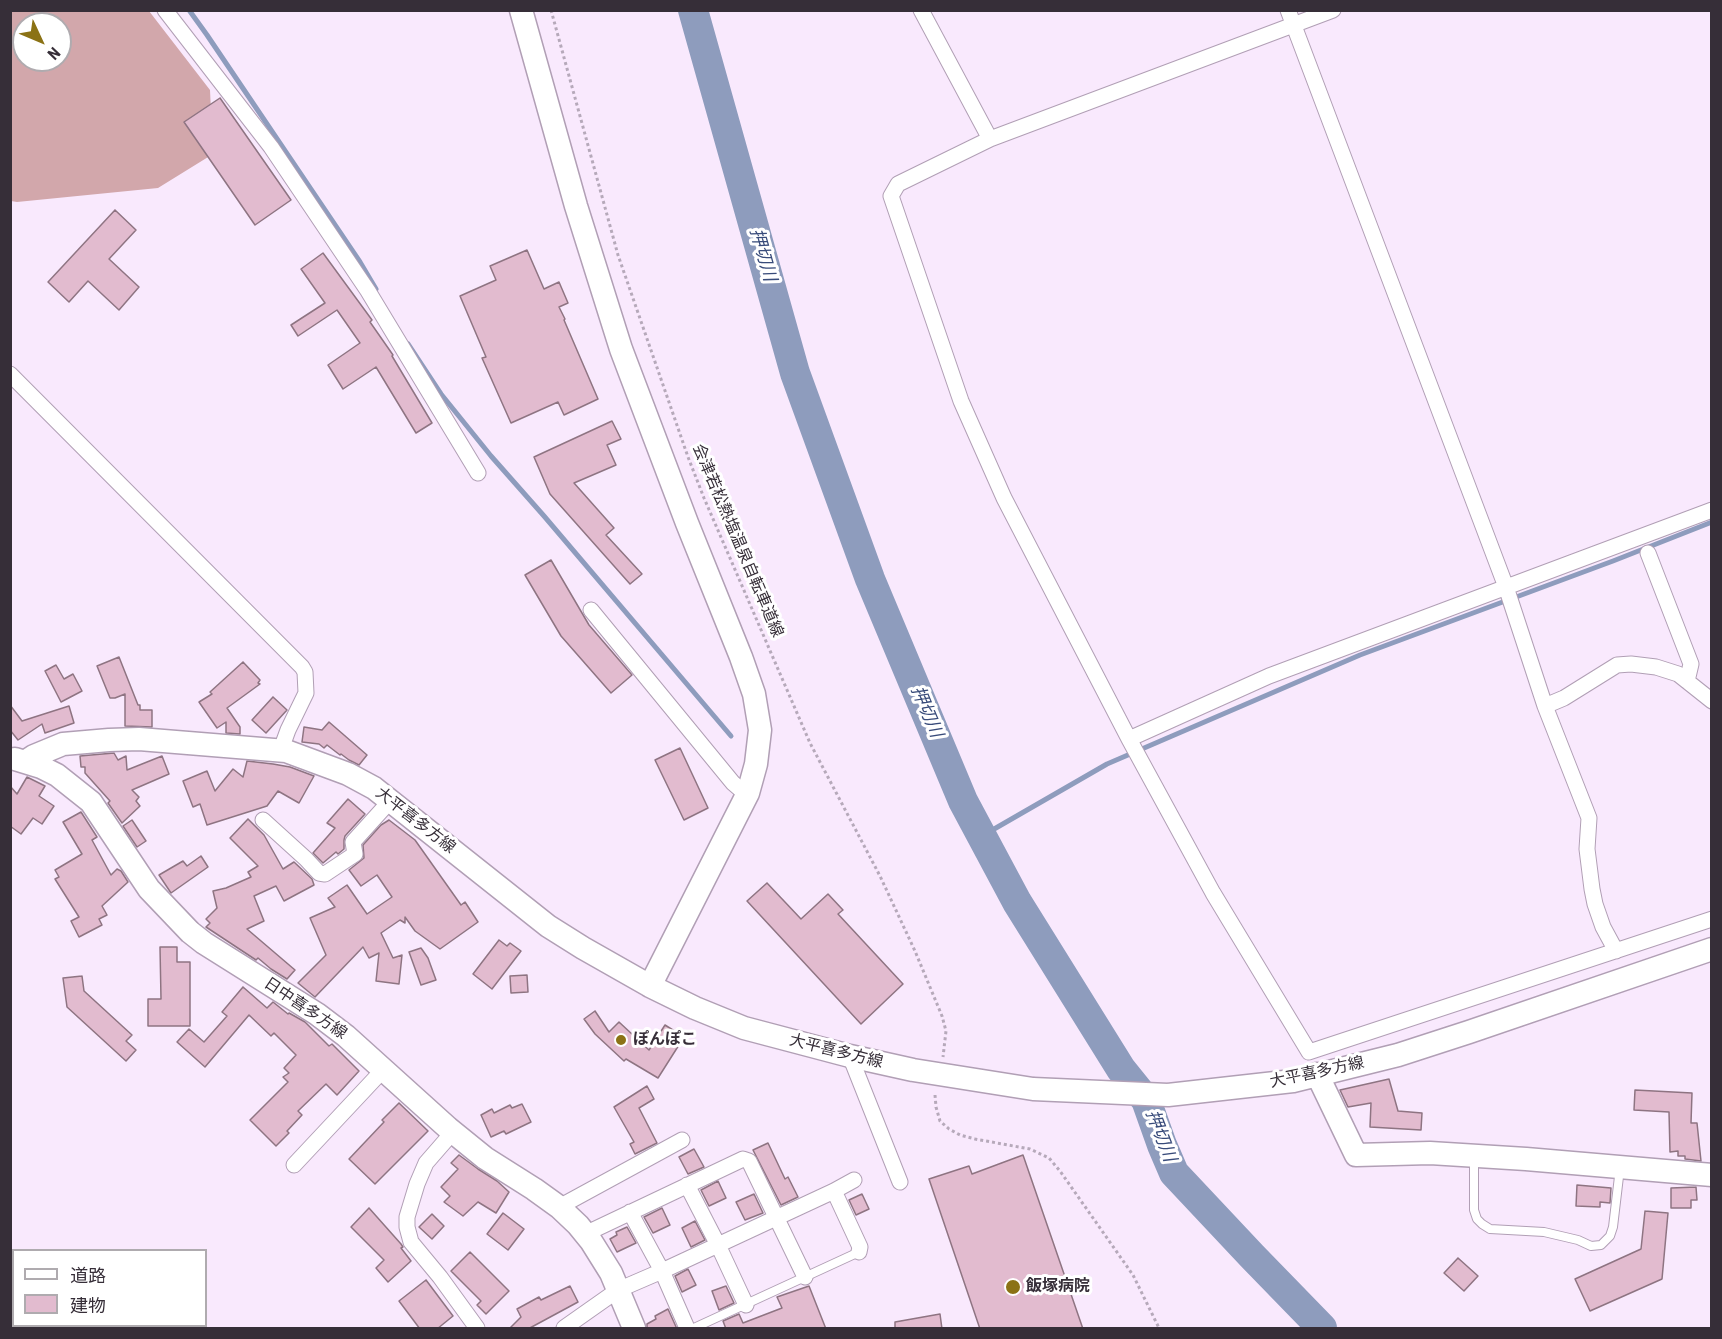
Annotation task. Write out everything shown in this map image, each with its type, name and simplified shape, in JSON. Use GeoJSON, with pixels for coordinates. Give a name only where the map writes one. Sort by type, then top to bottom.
{"type":"FeatureCollection","features":[{"type":"Feature","properties":{"kind":"main road"},"geometry":{"type":"LineString","coordinates":[[521,10],[576,206],[621,349],[741,657],[754,694],[760,730],[756,764],[748,793],[650,986]]}},
{"type":"Feature","properties":{"kind":"main road","name":"大平喜多方線"},"geometry":{"type":"LineString","coordinates":[[18,760],[63,744],[139,739],[286,752],[348,774],[374,788],[548,926],[650,986],[695,1008],[744,1028],[850,1056],[913,1070],[1033,1089],[1168,1095],[1293,1082],[1398,1055],[1449,1039],[1712,950]]}},
{"type":"Feature","properties":{"kind":"main road","name":"日中喜多方線"},"geometry":{"type":"LineString","coordinates":[[18,760],[57,775],[91,802],[149,889],[190,932],[317,1014],[346,1036],[485,1158],[559,1207],[585,1234],[611,1273],[634,1329]]}},
{"type":"Feature","properties":{"kind":"main road"},"geometry":{"type":"LineString","coordinates":[[1317,1074],[1356,1155],[1474,1156],[1712,1175]]}},
{"type":"Feature","properties":{"kind":"street"},"geometry":{"type":"LineString","coordinates":[[165,10],[271,147],[368,291],[477,473]]}},
{"type":"Feature","properties":{"kind":"street"},"geometry":{"type":"LineString","coordinates":[[921,10],[990,139]]}},
{"type":"Feature","properties":{"kind":"street"},"geometry":{"type":"LineString","coordinates":[[1333,10],[1290,18],[990,139],[898,184],[891,196],[961,401],[1004,498],[1128,739],[1213,893],[1309,1052],[1712,919]]}},
{"type":"Feature","properties":{"kind":"street"},"geometry":{"type":"LineString","coordinates":[[1290,18],[1506,587],[1545,706],[1589,818],[1587,849],[1594,896],[1603,927],[1616,951]]}},
{"type":"Feature","properties":{"kind":"street"},"geometry":{"type":"LineString","coordinates":[[10,375],[302,667],[306,693],[284,741],[286,752]]}},
{"type":"Feature","properties":{"kind":"street"},"geometry":{"type":"LineString","coordinates":[[1128,739],[1269,676],[1712,510]]}},
{"type":"Feature","properties":{"kind":"street"},"geometry":{"type":"LineString","coordinates":[[1648,553],[1691,664],[1687,681]]}},
{"type":"Feature","properties":{"kind":"street"},"geometry":{"type":"LineString","coordinates":[[591,610],[733,783],[748,793]]}},
{"type":"Feature","properties":{"kind":"street"},"geometry":{"type":"LineString","coordinates":[[1545,706],[1564,698],[1617,665],[1631,664],[1656,667],[1678,674],[1712,701]]}},
{"type":"Feature","properties":{"kind":"street"},"geometry":{"type":"LineString","coordinates":[[263,820],[319,873],[325,874],[355,854],[353,842],[391,800]]}},
{"type":"Feature","properties":{"kind":"street"},"geometry":{"type":"LineString","coordinates":[[850,1056],[900,1182]]}},
{"type":"Feature","properties":{"kind":"street"},"geometry":{"type":"LineString","coordinates":[[294,1165],[383,1070]]}},
{"type":"Feature","properties":{"kind":"street"},"geometry":{"type":"LineString","coordinates":[[453,1132],[426,1163],[407,1217],[407,1227],[411,1242],[440,1277],[477,1329]]}},
{"type":"Feature","properties":{"kind":"street"},"geometry":{"type":"LineString","coordinates":[[559,1207],[682,1140]]}},
{"type":"Feature","properties":{"kind":"street"},"geometry":{"type":"LineString","coordinates":[[585,1234],[743,1159],[749,1161],[805,1277]]}},
{"type":"Feature","properties":{"kind":"street"},"geometry":{"type":"LineString","coordinates":[[564,1329],[618,1290],[854,1180]]}},
{"type":"Feature","properties":{"kind":"street"},"geometry":{"type":"LineString","coordinates":[[687,1185],[746,1305]]}},
{"type":"Feature","properties":{"kind":"street"},"geometry":{"type":"LineString","coordinates":[[834,1191],[860,1247],[859,1252]]}},
{"type":"Feature","properties":{"kind":"street"},"geometry":{"type":"LineString","coordinates":[[630,1212],[662,1271],[687,1329]]}},
{"type":"Feature","properties":{"kind":"lane"},"geometry":{"type":"LineString","coordinates":[[1474,1156],[1474,1210],[1482,1224],[1490,1229],[1544,1232],[1578,1240],[1591,1246],[1601,1245],[1610,1236],[1620,1168]]}},
{"type":"Feature","properties":{"kind":"lane"},"geometry":{"type":"LineString","coordinates":[[694,1329],[859,1252]]}},
{"type":"Feature","properties":{"kind":"path","name":"会津若松熱塩温泉自転車道線"},"geometry":{"type":"LineString","coordinates":[[551,10],[618,255],[688,457],[810,742],[880,876],[915,951],[946,1031],[943,1061]]}},
{"type":"Feature","properties":{"kind":"path"},"geometry":{"type":"LineString","coordinates":[[935,1095],[940,1121],[955,1132],[975,1139],[1030,1149],[1049,1158],[1133,1275],[1159,1329]]}},
{"type":"Feature","properties":{"kind":"shaded area"},"geometry":{"type":"Polygon","coordinates":[[[10,11],[149,11],[210,90],[213,154],[158,188],[11,201],[10,11]]]}},
{"type":"Feature","properties":{"kind":"building"},"geometry":{"type":"Polygon","coordinates":[[[220,98],[291,200],[255,225],[184,122],[220,98]]]}},
{"type":"Feature","properties":{"kind":"building"},"geometry":{"type":"Polygon","coordinates":[[[115,210],[136,230],[109,259],[139,287],[119,310],[88,281],[69,302],[48,282],[115,210]]]}},
{"type":"Feature","properties":{"kind":"building"},"geometry":{"type":"Polygon","coordinates":[[[527,250],[544,289],[559,282],[568,303],[559,307],[598,399],[564,415],[558,402],[511,423],[482,358],[486,357],[460,296],[496,280],[490,266],[527,250]]]}},
{"type":"Feature","properties":{"kind":"building"},"geometry":{"type":"Polygon","coordinates":[[[323,253],[372,320],[370,322],[393,355],[432,423],[416,433],[376,367],[343,389],[328,365],[360,343],[337,310],[298,336],[291,325],[325,303],[301,269],[323,253]]]}},
{"type":"Feature","properties":{"kind":"building"},"geometry":{"type":"Polygon","coordinates":[[[612,421],[621,439],[607,445],[616,465],[574,483],[614,528],[606,535],[642,574],[630,584],[550,494],[534,457],[612,421]]]}},
{"type":"Feature","properties":{"kind":"building"},"geometry":{"type":"Polygon","coordinates":[[[551,560],[589,625],[632,675],[611,693],[561,636],[525,575],[551,560]]]}},
{"type":"Feature","properties":{"kind":"building"},"geometry":{"type":"Polygon","coordinates":[[[119,657],[138,705],[140,705],[140,710],[152,710],[152,727],[125,726],[125,694],[110,698],[97,666],[119,657]]]}},
{"type":"Feature","properties":{"kind":"building"},"geometry":{"type":"Polygon","coordinates":[[[243,662],[260,680],[258,683],[260,684],[227,708],[240,727],[240,734],[226,733],[226,722],[217,728],[199,702],[212,694],[210,692],[243,662]]]}},
{"type":"Feature","properties":{"kind":"building"},"geometry":{"type":"Polygon","coordinates":[[[56,665],[64,679],[73,674],[82,691],[61,702],[45,671],[56,665]]]}},
{"type":"Feature","properties":{"kind":"building"},"geometry":{"type":"Polygon","coordinates":[[[273,697],[287,710],[266,733],[252,720],[273,697]]]}},
{"type":"Feature","properties":{"kind":"building"},"geometry":{"type":"Polygon","coordinates":[[[10,705],[22,721],[69,706],[74,723],[45,733],[42,724],[18,740],[10,730],[10,705]]]}},
{"type":"Feature","properties":{"kind":"building"},"geometry":{"type":"Polygon","coordinates":[[[329,722],[367,755],[359,765],[327,745],[324,748],[319,744],[302,742],[304,727],[322,730],[329,722]]]}},
{"type":"Feature","properties":{"kind":"building"},"geometry":{"type":"Polygon","coordinates":[[[680,748],[708,808],[684,820],[655,760],[680,748]]]}},
{"type":"Feature","properties":{"kind":"building"},"geometry":{"type":"Polygon","coordinates":[[[114,753],[118,760],[126,756],[127,770],[162,756],[169,774],[132,790],[139,797],[136,801],[140,806],[122,823],[108,803],[110,801],[85,773],[85,767],[81,767],[80,756],[114,753]]]}},
{"type":"Feature","properties":{"kind":"building"},"geometry":{"type":"Polygon","coordinates":[[[247,761],[290,767],[314,776],[299,803],[278,791],[267,806],[207,825],[200,804],[193,807],[183,781],[207,771],[215,791],[233,769],[243,777],[247,761]]]}},
{"type":"Feature","properties":{"kind":"building"},"geometry":{"type":"Polygon","coordinates":[[[27,777],[45,786],[39,796],[54,806],[42,824],[33,818],[21,834],[10,826],[10,786],[17,794],[27,777]]]}},
{"type":"Feature","properties":{"kind":"building"},"geometry":{"type":"Polygon","coordinates":[[[348,799],[365,814],[345,836],[344,849],[338,854],[336,852],[323,863],[313,853],[335,828],[327,823],[348,799]]]}},
{"type":"Feature","properties":{"kind":"building"},"geometry":{"type":"Polygon","coordinates":[[[81,812],[97,837],[92,840],[111,875],[117,869],[128,882],[102,906],[107,915],[99,919],[102,925],[79,937],[71,921],[79,917],[55,879],[59,877],[55,870],[82,854],[63,822],[81,812]]]}},
{"type":"Feature","properties":{"kind":"building"},"geometry":{"type":"Polygon","coordinates":[[[248,819],[264,835],[283,869],[294,862],[312,879],[314,885],[284,901],[276,886],[254,896],[264,921],[247,929],[295,970],[287,979],[258,958],[256,960],[206,927],[210,923],[206,919],[217,908],[213,891],[251,877],[248,872],[258,866],[230,838],[248,819]]]}},
{"type":"Feature","properties":{"kind":"building"},"geometry":{"type":"Polygon","coordinates":[[[132,820],[146,841],[137,847],[123,826],[132,820]]]}},
{"type":"Feature","properties":{"kind":"building"},"geometry":{"type":"Polygon","coordinates":[[[389,820],[415,840],[461,905],[465,902],[478,922],[440,949],[415,931],[405,917],[405,923],[400,920],[381,933],[393,958],[402,955],[399,984],[376,981],[379,953],[369,958],[363,947],[315,997],[298,983],[326,955],[310,918],[335,907],[328,898],[347,885],[367,914],[392,897],[377,875],[361,886],[349,870],[364,858],[363,845],[381,825],[389,820]]]}},
{"type":"Feature","properties":{"kind":"building"},"geometry":{"type":"Polygon","coordinates":[[[201,856],[208,867],[171,893],[159,875],[183,861],[187,866],[201,856]]]}},
{"type":"Feature","properties":{"kind":"building"},"geometry":{"type":"Polygon","coordinates":[[[767,883],[801,919],[828,894],[843,910],[838,914],[903,984],[861,1024],[747,901],[767,883]]]}},
{"type":"Feature","properties":{"kind":"building"},"geometry":{"type":"Polygon","coordinates":[[[499,940],[507,946],[510,943],[521,951],[492,989],[473,974],[499,940]]]}},
{"type":"Feature","properties":{"kind":"building"},"geometry":{"type":"Polygon","coordinates":[[[160,947],[177,947],[177,962],[190,962],[190,1026],[148,1026],[148,999],[161,999],[160,947]]]}},
{"type":"Feature","properties":{"kind":"building"},"geometry":{"type":"Polygon","coordinates":[[[421,948],[428,958],[436,980],[421,985],[409,952],[421,948]]]}},
{"type":"Feature","properties":{"kind":"building"},"geometry":{"type":"Polygon","coordinates":[[[527,975],[528,992],[511,993],[510,976],[527,975]]]}},
{"type":"Feature","properties":{"kind":"building"},"geometry":{"type":"Polygon","coordinates":[[[82,976],[84,991],[132,1035],[126,1041],[136,1050],[126,1061],[67,1007],[63,978],[82,976]]]}},
{"type":"Feature","properties":{"kind":"building"},"geometry":{"type":"Polygon","coordinates":[[[243,987],[267,1008],[273,1002],[288,1014],[305,1022],[329,1046],[332,1044],[359,1071],[337,1095],[326,1084],[298,1111],[302,1115],[276,1146],[250,1120],[288,1082],[283,1077],[289,1073],[284,1068],[296,1055],[274,1033],[271,1036],[249,1015],[205,1067],[177,1042],[189,1029],[204,1042],[227,1016],[222,1012],[243,987]]]}},
{"type":"Feature","properties":{"kind":"building"},"geometry":{"type":"Polygon","coordinates":[[[595,1011],[609,1032],[619,1022],[649,1050],[665,1025],[684,1037],[658,1078],[626,1059],[624,1061],[595,1034],[584,1019],[595,1011]]]}},
{"type":"Feature","properties":{"kind":"building"},"geometry":{"type":"Polygon","coordinates":[[[1389,1079],[1398,1111],[1422,1113],[1421,1130],[1370,1127],[1371,1103],[1348,1107],[1340,1090],[1389,1079]]]}},
{"type":"Feature","properties":{"kind":"building"},"geometry":{"type":"Polygon","coordinates":[[[647,1086],[654,1099],[639,1108],[657,1143],[635,1154],[630,1144],[634,1142],[614,1107],[647,1086]]]}},
{"type":"Feature","properties":{"kind":"building"},"geometry":{"type":"Polygon","coordinates":[[[1635,1090],[1692,1093],[1691,1123],[1697,1123],[1701,1161],[1678,1156],[1678,1151],[1670,1152],[1669,1112],[1634,1110],[1635,1090]]]}},
{"type":"Feature","properties":{"kind":"building"},"geometry":{"type":"Polygon","coordinates":[[[399,1103],[428,1131],[375,1184],[349,1159],[399,1103]]]}},
{"type":"Feature","properties":{"kind":"building"},"geometry":{"type":"Polygon","coordinates":[[[522,1104],[531,1122],[506,1134],[504,1131],[491,1137],[481,1115],[492,1109],[494,1113],[510,1105],[512,1108],[522,1104]]]}},
{"type":"Feature","properties":{"kind":"building"},"geometry":{"type":"Polygon","coordinates":[[[768,1143],[785,1179],[788,1177],[798,1197],[781,1205],[753,1150],[768,1143]]]}},
{"type":"Feature","properties":{"kind":"building"},"geometry":{"type":"Polygon","coordinates":[[[694,1149],[704,1167],[688,1174],[679,1157],[694,1149]]]}},
{"type":"Feature","properties":{"kind":"building"},"geometry":{"type":"Polygon","coordinates":[[[459,1155],[509,1192],[496,1213],[478,1202],[463,1216],[444,1202],[450,1196],[441,1187],[458,1169],[451,1163],[459,1155]]]}},
{"type":"Feature","properties":{"kind":"building"},"geometry":{"type":"Polygon","coordinates":[[[1023,1155],[1083,1329],[980,1329],[929,1179],[969,1166],[972,1174],[1023,1155]]]}},
{"type":"Feature","properties":{"kind":"building"},"geometry":{"type":"Polygon","coordinates":[[[718,1181],[726,1198],[709,1206],[701,1190],[718,1181]]]}},
{"type":"Feature","properties":{"kind":"building"},"geometry":{"type":"Polygon","coordinates":[[[1577,1185],[1611,1188],[1610,1203],[1600,1202],[1600,1207],[1576,1206],[1577,1185]]]}},
{"type":"Feature","properties":{"kind":"building"},"geometry":{"type":"Polygon","coordinates":[[[1696,1187],[1697,1200],[1691,1200],[1691,1208],[1671,1208],[1671,1188],[1696,1187]]]}},
{"type":"Feature","properties":{"kind":"building"},"geometry":{"type":"Polygon","coordinates":[[[754,1194],[763,1213],[745,1220],[736,1202],[754,1194]]]}},
{"type":"Feature","properties":{"kind":"building"},"geometry":{"type":"Polygon","coordinates":[[[862,1194],[869,1209],[856,1215],[849,1200],[862,1194]]]}},
{"type":"Feature","properties":{"kind":"building"},"geometry":{"type":"Polygon","coordinates":[[[369,1208],[401,1244],[403,1247],[401,1248],[411,1261],[388,1282],[376,1268],[384,1260],[351,1227],[369,1208]]]}},
{"type":"Feature","properties":{"kind":"building"},"geometry":{"type":"Polygon","coordinates":[[[662,1208],[670,1225],[653,1233],[644,1217],[662,1208]]]}},
{"type":"Feature","properties":{"kind":"building"},"geometry":{"type":"Polygon","coordinates":[[[1645,1211],[1668,1213],[1662,1279],[1590,1311],[1575,1279],[1641,1249],[1645,1211]]]}},
{"type":"Feature","properties":{"kind":"building"},"geometry":{"type":"Polygon","coordinates":[[[503,1213],[524,1229],[508,1250],[487,1234],[503,1213]]]}},
{"type":"Feature","properties":{"kind":"building"},"geometry":{"type":"Polygon","coordinates":[[[432,1214],[444,1226],[432,1239],[419,1227],[432,1214]]]}},
{"type":"Feature","properties":{"kind":"building"},"geometry":{"type":"Polygon","coordinates":[[[695,1221],[705,1240],[691,1247],[682,1228],[695,1221]]]}},
{"type":"Feature","properties":{"kind":"building"},"geometry":{"type":"Polygon","coordinates":[[[627,1227],[636,1243],[617,1252],[610,1239],[617,1235],[616,1232],[627,1227]]]}},
{"type":"Feature","properties":{"kind":"building"},"geometry":{"type":"Polygon","coordinates":[[[470,1252],[509,1291],[486,1314],[477,1305],[481,1301],[451,1271],[470,1252]]]}},
{"type":"Feature","properties":{"kind":"building"},"geometry":{"type":"Polygon","coordinates":[[[1458,1258],[1478,1276],[1464,1291],[1444,1273],[1458,1258]]]}},
{"type":"Feature","properties":{"kind":"building"},"geometry":{"type":"Polygon","coordinates":[[[688,1269],[696,1285],[682,1292],[675,1276],[688,1269]]]}},
{"type":"Feature","properties":{"kind":"building"},"geometry":{"type":"Polygon","coordinates":[[[426,1280],[453,1316],[437,1329],[420,1329],[399,1301],[426,1280]]]}},
{"type":"Feature","properties":{"kind":"building"},"geometry":{"type":"Polygon","coordinates":[[[570,1286],[578,1302],[528,1329],[509,1329],[521,1317],[517,1309],[539,1297],[541,1300],[570,1286]]]}},
{"type":"Feature","properties":{"kind":"building"},"geometry":{"type":"Polygon","coordinates":[[[726,1286],[734,1303],[719,1310],[712,1291],[726,1286]]]}},
{"type":"Feature","properties":{"kind":"building"},"geometry":{"type":"Polygon","coordinates":[[[809,1286],[826,1329],[726,1329],[723,1321],[739,1314],[743,1323],[782,1308],[777,1297],[809,1286]]]}},
{"type":"Feature","properties":{"kind":"building"},"geometry":{"type":"Polygon","coordinates":[[[668,1309],[677,1329],[647,1329],[647,1324],[656,1319],[655,1316],[668,1309]]]}},
{"type":"Feature","properties":{"kind":"building"},"geometry":{"type":"Polygon","coordinates":[[[940,1314],[942,1329],[895,1329],[895,1322],[940,1314]]]}},
{"type":"Feature","properties":{"kind":"waterway"},"geometry":{"type":"LineString","coordinates":[[189,10],[376,289]]}},
{"type":"Feature","properties":{"kind":"waterway","name":"押切川"},"geometry":{"type":"LineString","coordinates":[[693,10],[795,373],[870,579],[963,801],[1017,902],[1121,1069],[1146,1100],[1174,1173],[1322,1328]]}},
{"type":"Feature","properties":{"kind":"waterway"},"geometry":{"type":"LineString","coordinates":[[408,344],[441,394],[491,456],[731,736]]}},
{"type":"Feature","properties":{"kind":"waterway"},"geometry":{"type":"LineString","coordinates":[[982,836],[1107,764],[1360,655],[1712,522]]}},
{"type":"Feature","properties":{"kind":"place","name":"ぽんぽこ"},"geometry":{"type":"Point","coordinates":[621,1040]}},
{"type":"Feature","properties":{"kind":"place","name":"飯塚病院"},"geometry":{"type":"Point","coordinates":[1013,1287]}}]}
